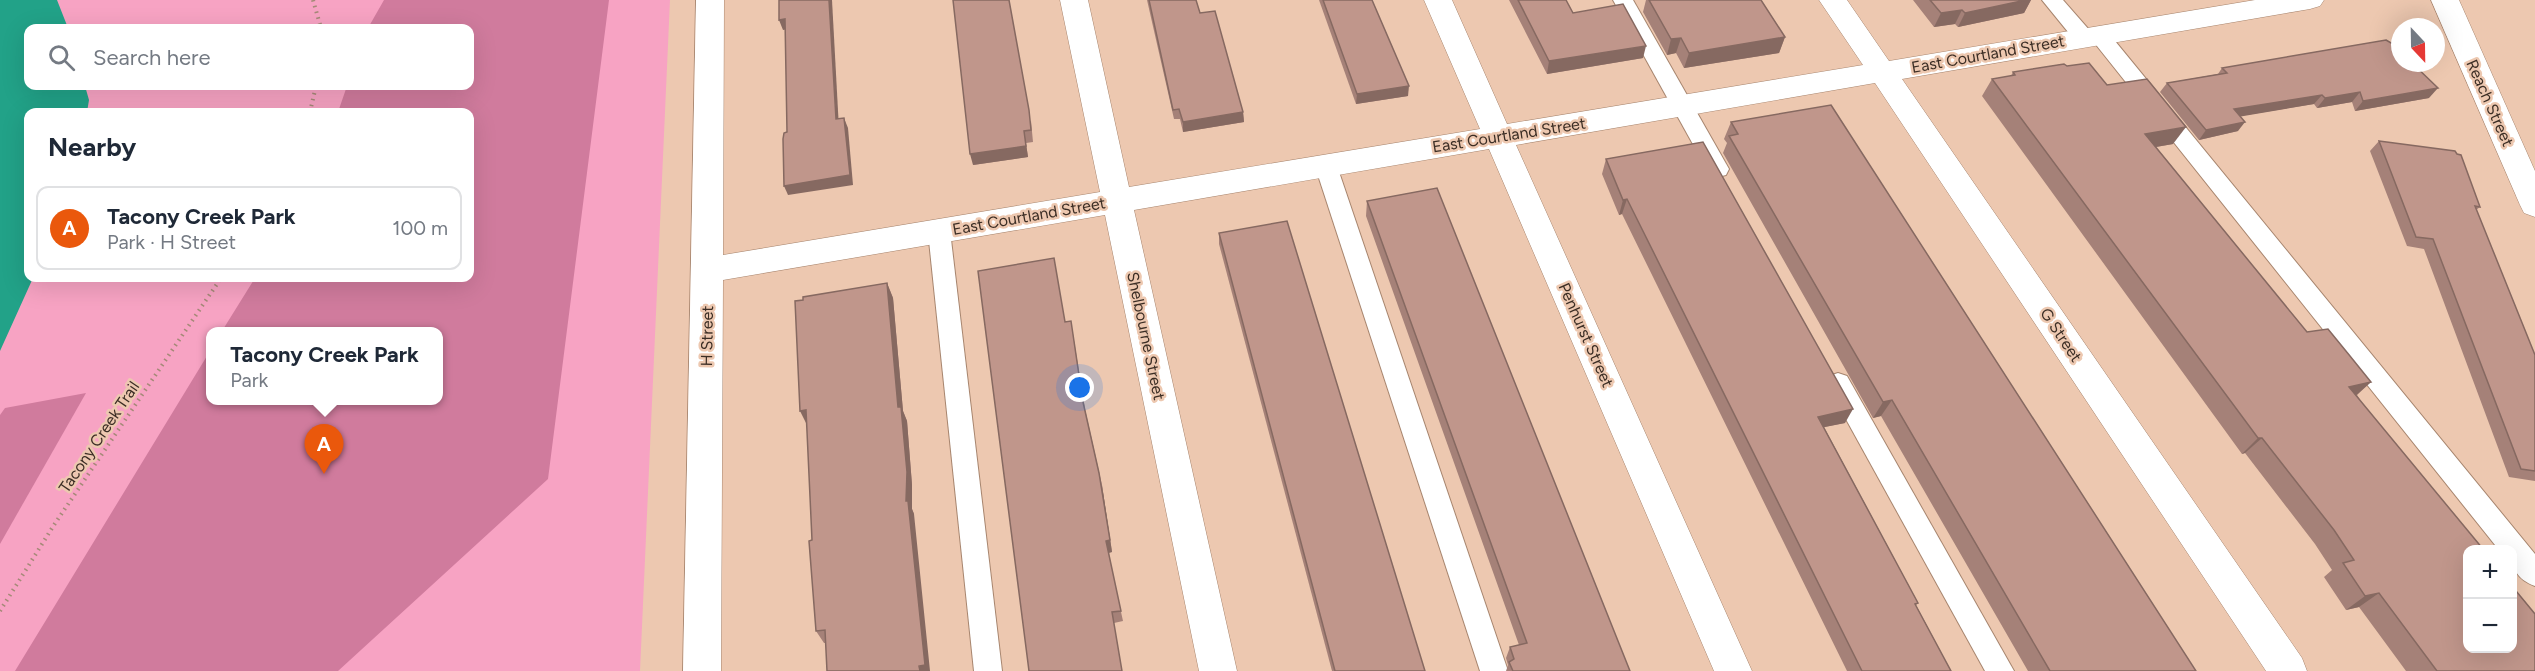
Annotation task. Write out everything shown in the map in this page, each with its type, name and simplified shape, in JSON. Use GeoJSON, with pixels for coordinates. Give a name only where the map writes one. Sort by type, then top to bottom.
{"type":"FeatureCollection","features":[{"type":"Feature","properties":{"kind":"street","name":"H Street"},"geometry":{"type":"LineString","coordinates":[[702,671],[710,0]]}},
{"type":"Feature","properties":{"kind":"street","name":"Shelbourne Street"},"geometry":{"type":"LineString","coordinates":[[1074,0],[1218,671]]}},
{"type":"Feature","properties":{"kind":"street","name":"Penhurst Street"},"geometry":{"type":"LineString","coordinates":[[1438,0],[1733,671]]}},
{"type":"Feature","properties":{"kind":"street","name":"G Street"},"geometry":{"type":"LineString","coordinates":[[1833,0],[2288,671]]}},
{"type":"Feature","properties":{"kind":"street","name":"East Courtland Street"},"geometry":{"type":"LineString","coordinates":[[708,270],[2310,0]]}},
{"type":"Feature","properties":{"kind":"street","name":"Reach Street"},"geometry":{"type":"LineString","coordinates":[[2445,0],[2535,205]]}},
{"type":"Feature","properties":{"kind":"lane"},"geometry":{"type":"LineString","coordinates":[[1623,0],[1730,190]]}},
{"type":"Feature","properties":{"kind":"lane"},"geometry":{"type":"LineString","coordinates":[[2052,0],[2092,37],[2535,574]]}},
{"type":"Feature","properties":{"kind":"lane"},"geometry":{"type":"LineString","coordinates":[[1326,166],[1494,671]]}},
{"type":"Feature","properties":{"kind":"lane"},"geometry":{"type":"LineString","coordinates":[[939,231],[988,671]]}},
{"type":"Feature","properties":{"kind":"lane"},"geometry":{"type":"LineString","coordinates":[[1829,368],[2000,671]]}},
{"type":"Feature","properties":{"kind":"path"},"geometry":{"type":"LineString","coordinates":[[313,0],[320,24]]}},
{"type":"Feature","properties":{"kind":"path"},"geometry":{"type":"LineString","coordinates":[[311,108],[315,90]]}},
{"type":"Feature","properties":{"kind":"path","name":"Tacony Creek Trail"},"geometry":{"type":"LineString","coordinates":[[0,611],[54,525],[218,282]]}},
{"type":"Feature","properties":{"kind":"shaded area"},"geometry":{"type":"Polygon","coordinates":[[[0,0],[670,0],[640,671],[0,671],[0,0]]]}},
{"type":"Feature","properties":{"kind":"shaded area"},"geometry":{"type":"Polygon","coordinates":[[[384,0],[609,0],[548,479],[338,671],[15,671],[206,358],[206,405],[443,405],[443,327],[224,327],[253,282],[474,282],[474,108],[339,108],[346,90],[474,90],[474,24],[370,24],[384,0]]]}},
{"type":"Feature","properties":{"kind":"shaded area"},"geometry":{"type":"Polygon","coordinates":[[[86,393],[0,544],[0,415],[5,408],[86,393]]]}},
{"type":"Feature","properties":{"kind":"water"},"geometry":{"type":"Polygon","coordinates":[[[0,0],[57,0],[66,24],[24,24],[24,90],[86,90],[89,100],[88,108],[24,108],[24,282],[31,282],[0,351],[0,0]]]}},
{"type":"Feature","properties":{"kind":"building"},"geometry":{"type":"Polygon","coordinates":[[[779,0],[829,0],[836,119],[844,118],[850,175],[784,186],[783,139],[784,133],[787,132],[785,19],[779,20],[779,0]]]}},
{"type":"Feature","properties":{"kind":"building"},"geometry":{"type":"Polygon","coordinates":[[[953,0],[1009,0],[1029,110],[1031,130],[1024,131],[1026,146],[970,154],[953,0]]]}},
{"type":"Feature","properties":{"kind":"building"},"geometry":{"type":"Polygon","coordinates":[[[1149,0],[1196,0],[1200,13],[1215,11],[1243,112],[1183,122],[1179,109],[1173,110],[1149,0]]]}},
{"type":"Feature","properties":{"kind":"building"},"geometry":{"type":"Polygon","coordinates":[[[1323,0],[1372,0],[1409,86],[1357,94],[1323,0]]]}},
{"type":"Feature","properties":{"kind":"building"},"geometry":{"type":"Polygon","coordinates":[[[1518,0],[1566,0],[1573,13],[1623,4],[1646,46],[1549,61],[1518,0]]]}},
{"type":"Feature","properties":{"kind":"building"},"geometry":{"type":"Polygon","coordinates":[[[1649,0],[1761,0],[1785,37],[1689,53],[1681,38],[1671,39],[1649,0]]]}},
{"type":"Feature","properties":{"kind":"building"},"geometry":{"type":"Polygon","coordinates":[[[1930,0],[2026,0],[1965,13],[1962,10],[1941,13],[1930,0]]]}},
{"type":"Feature","properties":{"kind":"building"},"geometry":{"type":"Polygon","coordinates":[[[2386,40],[2391,43],[2391,72],[2421,72],[2438,88],[2363,101],[2360,92],[2325,98],[2322,95],[2234,109],[2245,122],[2206,130],[2167,83],[2227,73],[2222,68],[2386,40]]]}},
{"type":"Feature","properties":{"kind":"building"},"geometry":{"type":"Polygon","coordinates":[[[2089,63],[2107,85],[2147,79],[2186,127],[2145,134],[2307,332],[2328,329],[2350,356],[2371,382],[2349,387],[2480,545],[2463,545],[2463,653],[2517,653],[2517,592],[2535,614],[2535,671],[2437,671],[2379,593],[2365,596],[2343,563],[2354,560],[2334,530],[2262,438],[2258,438],[1992,79],[2015,75],[2013,72],[2064,64],[2067,66],[2089,63]]]}},
{"type":"Feature","properties":{"kind":"building"},"geometry":{"type":"Polygon","coordinates":[[[1831,105],[2196,671],[2050,671],[1892,400],[1883,402],[1729,136],[1738,134],[1731,122],[1831,105]]]}},
{"type":"Feature","properties":{"kind":"building"},"geometry":{"type":"Polygon","coordinates":[[[2379,141],[2455,151],[2461,155],[2480,207],[2475,206],[2535,355],[2535,471],[2521,469],[2433,239],[2416,237],[2379,141]]]}},
{"type":"Feature","properties":{"kind":"building"},"geometry":{"type":"Polygon","coordinates":[[[1703,142],[1853,409],[1818,417],[1918,603],[1915,604],[1951,671],[1862,671],[1627,199],[1623,200],[1606,159],[1703,142]]]}},
{"type":"Feature","properties":{"kind":"building"},"geometry":{"type":"Polygon","coordinates":[[[1437,188],[1630,671],[1513,671],[1509,662],[1514,659],[1510,647],[1527,643],[1367,201],[1437,188]]]}},
{"type":"Feature","properties":{"kind":"building"},"geometry":{"type":"Polygon","coordinates":[[[1287,221],[1425,671],[1335,671],[1219,233],[1287,221]]]}},
{"type":"Feature","properties":{"kind":"building"},"geometry":{"type":"Polygon","coordinates":[[[1054,258],[1065,322],[1071,321],[1083,402],[1099,473],[1110,540],[1106,541],[1121,611],[1112,612],[1122,671],[1029,671],[978,271],[1054,258]]]}},
{"type":"Feature","properties":{"kind":"building"},"geometry":{"type":"Polygon","coordinates":[[[887,283],[898,407],[901,407],[907,472],[906,501],[908,501],[925,665],[919,666],[920,671],[827,671],[825,630],[816,631],[809,541],[812,540],[806,410],[800,411],[795,301],[803,300],[803,297],[887,283]]]}},
{"type":"Feature","properties":{"kind":"place","name":"Tacony Creek Park"},"geometry":{"type":"Point","coordinates":[324,474]}}]}
